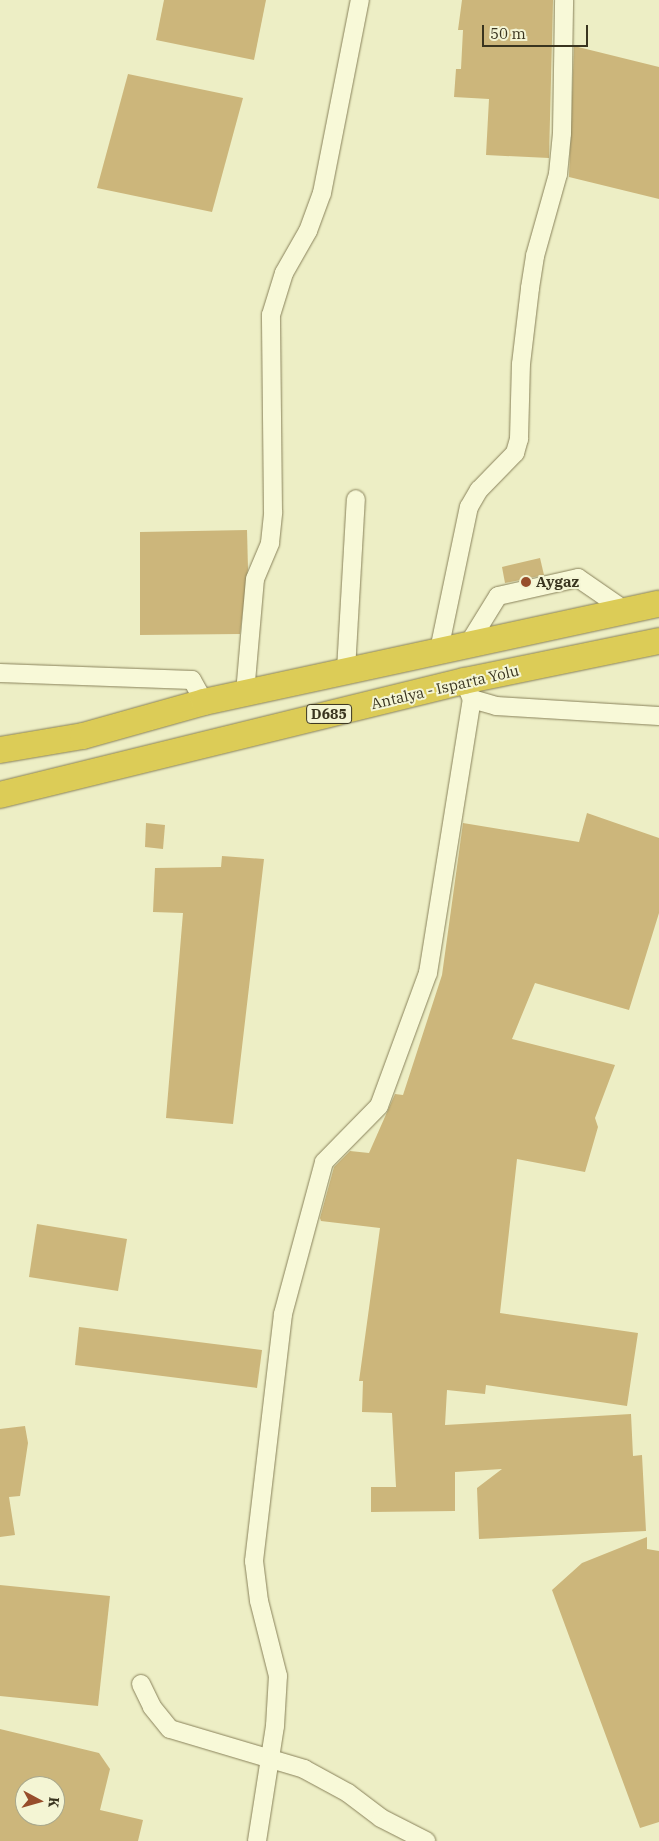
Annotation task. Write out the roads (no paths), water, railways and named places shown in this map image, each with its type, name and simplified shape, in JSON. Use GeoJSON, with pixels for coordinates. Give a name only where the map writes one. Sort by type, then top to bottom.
{"type":"FeatureCollection","features":[{"type":"Feature","properties":{"kind":"highway"},"geometry":{"type":"LineString","coordinates":[[0,750],[83,736],[204,702],[469,643],[659,604]]}},
{"type":"Feature","properties":{"kind":"highway","name":"Antalya - Isparta Yolu"},"geometry":{"type":"LineString","coordinates":[[0,795],[468,690],[659,641]]}},
{"type":"Feature","properties":{"kind":"street"},"geometry":{"type":"LineString","coordinates":[[245,693],[255,578],[270,543],[273,512],[273,306],[284,273],[308,231],[322,193],[360,0]]}},
{"type":"Feature","properties":{"kind":"street"},"geometry":{"type":"LineString","coordinates":[[439,650],[469,507],[479,490],[515,453],[519,439],[521,364],[530,288],[535,256],[558,174],[562,133],[564,0]]}},
{"type":"Feature","properties":{"kind":"street"},"geometry":{"type":"LineString","coordinates":[[346,670],[356,500]]}},
{"type":"Feature","properties":{"kind":"street"},"geometry":{"type":"LineString","coordinates":[[469,643],[498,596],[578,578],[626,611]]}},
{"type":"Feature","properties":{"kind":"street"},"geometry":{"type":"LineString","coordinates":[[0,673],[192,680],[204,702]]}},
{"type":"Feature","properties":{"kind":"street"},"geometry":{"type":"LineString","coordinates":[[257,1841],[270,1758],[278,1676],[259,1601],[254,1562],[283,1314],[324,1162],[379,1106],[428,973],[468,690],[496,706],[659,716]]}},
{"type":"Feature","properties":{"kind":"street"},"geometry":{"type":"LineString","coordinates":[[141,1684],[152,1707],[170,1729],[304,1769],[348,1793],[381,1818],[426,1841]]}},
{"type":"Feature","properties":{"kind":"place","name":"Aygaz"},"geometry":{"type":"Point","coordinates":[526,582]}}]}
